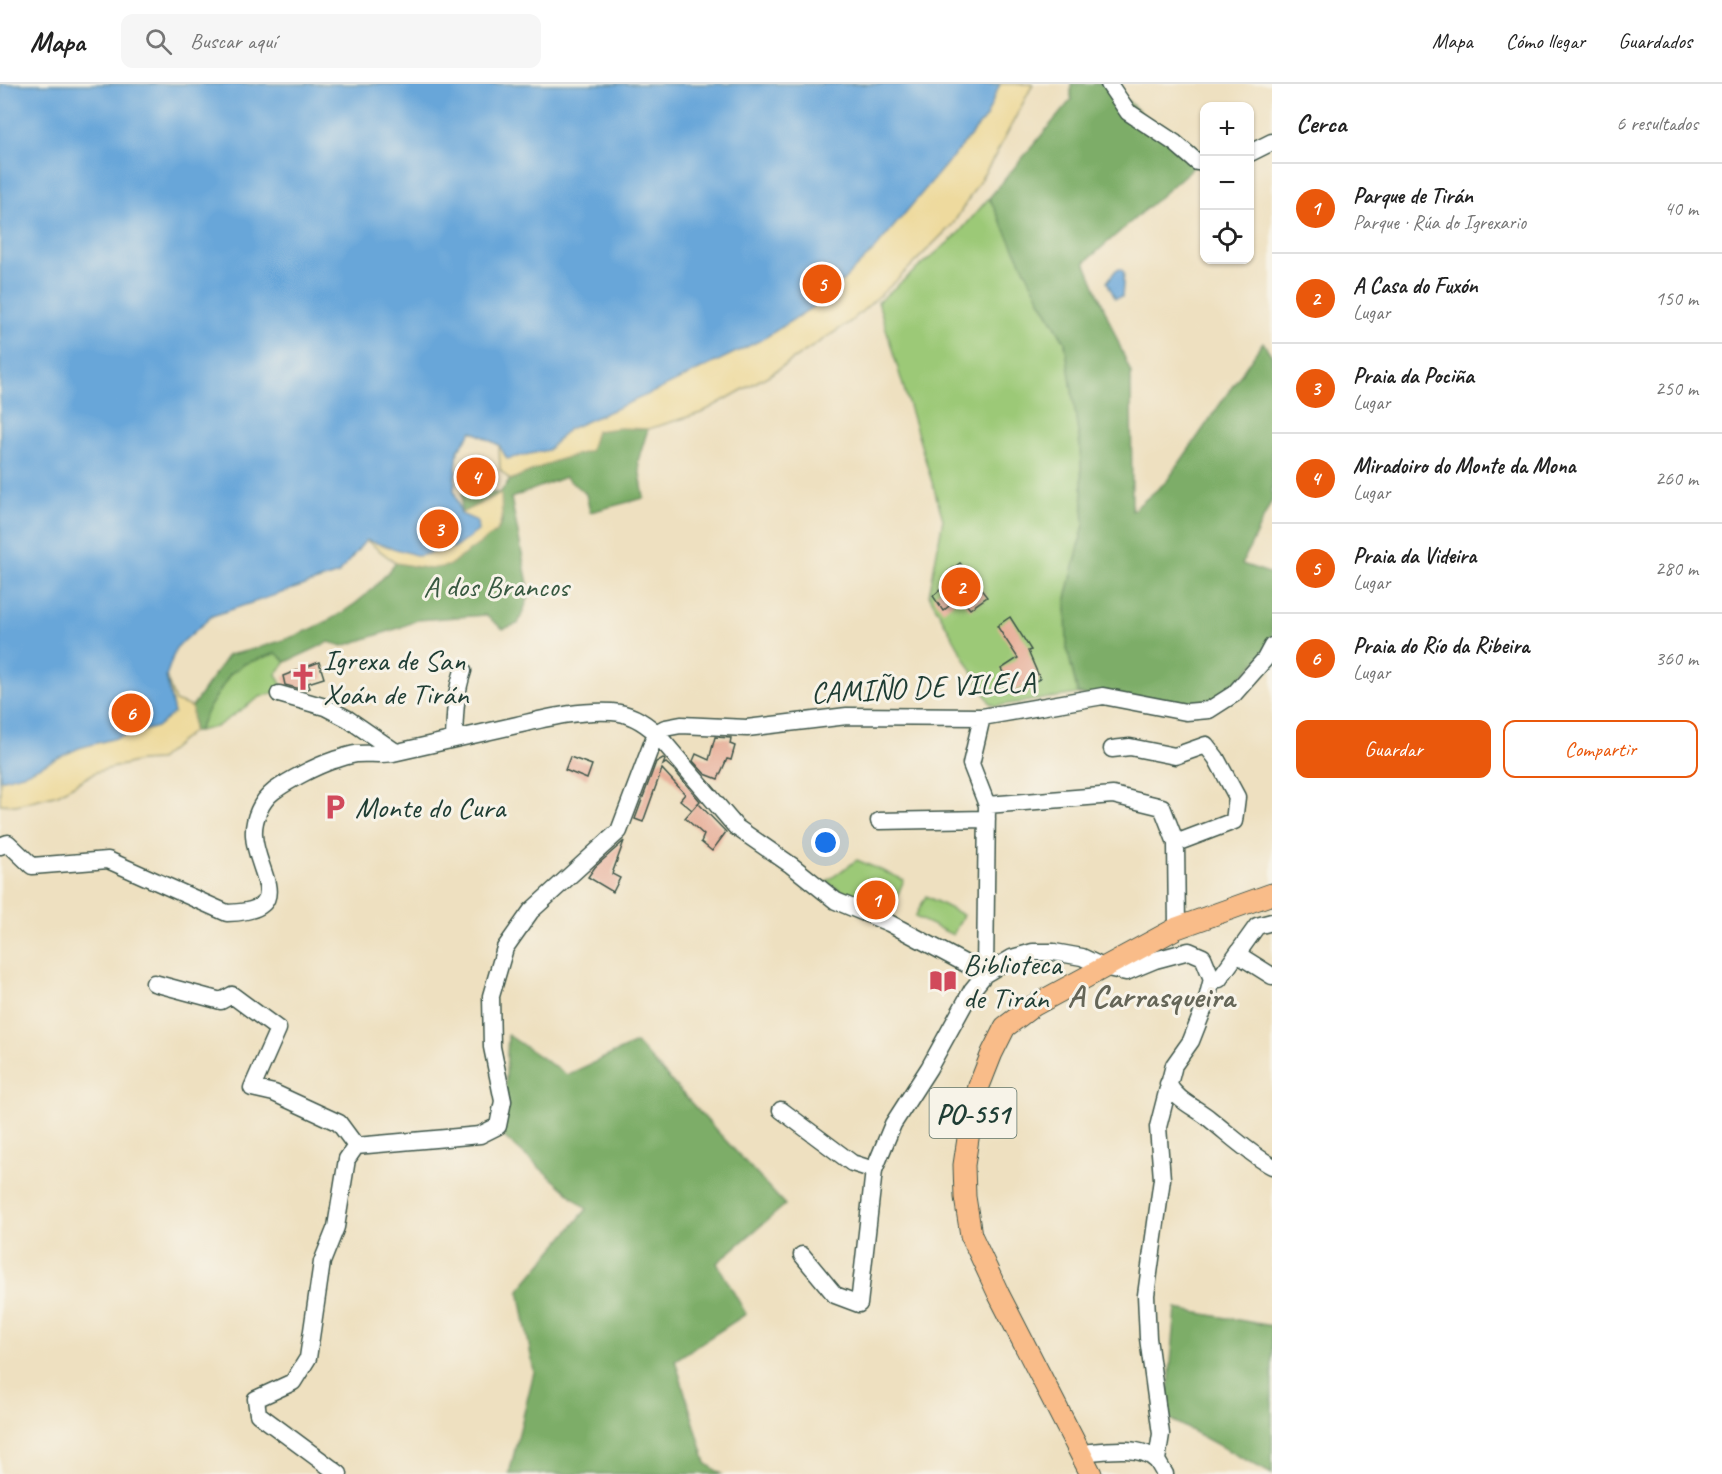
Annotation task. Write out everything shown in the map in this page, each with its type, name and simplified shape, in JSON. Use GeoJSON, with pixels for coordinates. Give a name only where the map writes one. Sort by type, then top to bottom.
{"type":"FeatureCollection","features":[{"type":"Feature","properties":{"kind":"main road","name":"PO-551"},"geometry":{"type":"LineString","coordinates":[[1091,1474],[999,1295],[971,1235],[964,1197],[964,1165],[979,1086],[1005,1028],[1033,1006],[1177,928],[1272,894]]}},
{"type":"Feature","properties":{"kind":"street"},"geometry":{"type":"LineString","coordinates":[[1109,84],[1128,112],[1175,143],[1197,162],[1200,162]]}},
{"type":"Feature","properties":{"kind":"street"},"geometry":{"type":"LineString","coordinates":[[1254,151],[1272,142]]}},
{"type":"Feature","properties":{"kind":"street","name":"CAMIÑO DE VILELA"},"geometry":{"type":"LineString","coordinates":[[656,733],[665,728],[681,725],[747,728],[847,716],[982,717],[1103,696],[1186,712],[1209,710],[1234,694],[1265,659],[1272,646]]}},
{"type":"Feature","properties":{"kind":"street"},"geometry":{"type":"LineString","coordinates":[[454,738],[456,698],[463,671]]}},
{"type":"Feature","properties":{"kind":"street"},"geometry":{"type":"LineString","coordinates":[[279,694],[325,707],[348,719],[396,752]]}},
{"type":"Feature","properties":{"kind":"street"},"geometry":{"type":"LineString","coordinates":[[0,846],[8,843],[32,866],[108,860],[227,913],[243,912],[260,906],[267,897],[269,886],[254,837],[255,822],[260,807],[273,792],[318,766],[355,754],[396,752],[571,713],[613,712],[630,716],[644,723],[656,733],[736,827],[791,865],[836,902],[889,923],[985,974]]}},
{"type":"Feature","properties":{"kind":"street"},"geometry":{"type":"LineString","coordinates":[[982,717],[971,764],[987,812],[985,974]]}},
{"type":"Feature","properties":{"kind":"street"},"geometry":{"type":"LineString","coordinates":[[356,1146],[480,1135],[498,1126],[502,1101],[492,1047],[491,996],[505,948],[531,911],[619,831],[656,733]]}},
{"type":"Feature","properties":{"kind":"street"},"geometry":{"type":"LineString","coordinates":[[1112,749],[1130,747],[1175,756],[1206,745],[1216,758],[1237,797],[1234,821],[1176,843]]}},
{"type":"Feature","properties":{"kind":"street"},"geometry":{"type":"LineString","coordinates":[[879,821],[987,812],[1113,795],[1162,807],[1176,843],[1177,928]]}},
{"type":"Feature","properties":{"kind":"street"},"geometry":{"type":"LineString","coordinates":[[1212,979],[1219,979],[1257,926],[1272,922]]}},
{"type":"Feature","properties":{"kind":"street"},"geometry":{"type":"LineString","coordinates":[[802,1255],[835,1295],[859,1304],[874,1170],[893,1124],[929,1068],[972,990],[985,974],[1012,958],[1033,952],[1054,952],[1082,957],[1103,967],[1126,972],[1155,960],[1189,951],[1203,957],[1212,979],[1206,1003],[1191,1041],[1174,1065],[1158,1127],[1162,1179],[1146,1295],[1148,1338],[1161,1434],[1161,1467]]}},
{"type":"Feature","properties":{"kind":"street"},"geometry":{"type":"LineString","coordinates":[[1237,954],[1272,976]]}},
{"type":"Feature","properties":{"kind":"street"},"geometry":{"type":"LineString","coordinates":[[153,983],[221,1001],[232,995],[279,1029],[252,1088],[274,1093],[339,1123],[356,1146]]}},
{"type":"Feature","properties":{"kind":"street"},"geometry":{"type":"LineString","coordinates":[[1168,1084],[1173,1093],[1272,1166]]}},
{"type":"Feature","properties":{"kind":"street"},"geometry":{"type":"LineString","coordinates":[[781,1110],[852,1163],[874,1170]]}},
{"type":"Feature","properties":{"kind":"street"},"geometry":{"type":"LineString","coordinates":[[339,1474],[258,1414],[256,1399],[293,1382],[308,1358],[322,1262],[336,1227],[347,1160],[356,1146]]}},
{"type":"Feature","properties":{"kind":"street"},"geometry":{"type":"LineString","coordinates":[[1081,1453],[1121,1450],[1140,1452],[1161,1467]]}},
{"type":"Feature","properties":{"kind":"green space"},"geometry":{"type":"Polygon","coordinates":[[[1071,84],[1110,84],[1196,165],[1085,262],[1131,373],[1132,511],[1167,481],[1263,342],[1272,356],[1272,500],[1242,564],[1272,574],[1272,638],[1261,657],[1212,705],[1189,708],[1078,694],[1067,648],[1066,599],[1084,525],[1080,446],[1065,342],[1039,298],[989,198],[1071,100],[1071,84]]]}},
{"type":"Feature","properties":{"kind":"green space"},"geometry":{"type":"Polygon","coordinates":[[[989,198],[1017,231],[1039,298],[1065,342],[1080,446],[1084,525],[1066,599],[1067,648],[1078,694],[995,706],[990,703],[929,595],[943,519],[878,302],[957,235],[989,198]]]}},
{"type":"Feature","properties":{"kind":"green space","name":"A dos Brancos"},"geometry":{"type":"Polygon","coordinates":[[[620,428],[648,429],[638,461],[644,498],[590,512],[586,494],[565,477],[511,498],[530,594],[518,624],[503,629],[485,615],[417,620],[343,646],[329,642],[286,662],[276,653],[244,664],[230,674],[207,711],[198,731],[193,731],[192,707],[228,655],[283,640],[336,616],[367,594],[396,563],[430,569],[496,532],[502,523],[500,494],[461,514],[462,493],[500,493],[510,480],[555,461],[590,451],[596,431],[620,428]]]}},
{"type":"Feature","properties":{"kind":"green space"},"geometry":{"type":"Polygon","coordinates":[[[277,653],[286,662],[276,674],[282,686],[280,691],[260,697],[216,727],[198,731],[207,711],[230,674],[244,664],[277,653]]]}},
{"type":"Feature","properties":{"kind":"green space"},"geometry":{"type":"Polygon","coordinates":[[[857,860],[904,880],[888,917],[826,882],[857,860]]]}},
{"type":"Feature","properties":{"kind":"green space"},"geometry":{"type":"Polygon","coordinates":[[[926,896],[963,915],[953,935],[915,917],[926,896]]]}},
{"type":"Feature","properties":{"kind":"green space"},"geometry":{"type":"Polygon","coordinates":[[[508,1035],[567,1075],[636,1043],[785,1205],[717,1263],[746,1314],[675,1360],[706,1463],[721,1474],[509,1474],[534,1372],[519,1290],[587,1209],[503,1136],[508,1035]]]}},
{"type":"Feature","properties":{"kind":"green space"},"geometry":{"type":"Polygon","coordinates":[[[1176,1309],[1272,1326],[1272,1474],[1166,1417],[1176,1309]]]}},
{"type":"Feature","properties":{"kind":"sand"},"geometry":{"type":"Polygon","coordinates":[[[909,84],[1033,84],[994,158],[953,224],[897,280],[850,322],[771,374],[701,413],[648,429],[620,428],[596,431],[590,451],[555,461],[510,480],[500,470],[499,445],[472,431],[909,84]]]}},
{"type":"Feature","properties":{"kind":"sand"},"geometry":{"type":"Polygon","coordinates":[[[454,490],[461,513],[501,493],[502,516],[496,532],[448,566],[430,569],[396,563],[366,540],[454,490]]]}},
{"type":"Feature","properties":{"kind":"sand"},"geometry":{"type":"Polygon","coordinates":[[[166,676],[175,701],[192,707],[193,731],[159,760],[139,761],[96,772],[58,794],[16,805],[0,804],[0,735],[166,676]]]}},
{"type":"Feature","properties":{"kind":"water"},"geometry":{"type":"Polygon","coordinates":[[[0,84],[1000,84],[986,117],[874,250],[822,301],[763,339],[658,390],[567,430],[548,450],[507,459],[499,445],[472,431],[458,450],[454,490],[461,514],[477,521],[478,531],[456,547],[419,556],[366,540],[338,574],[212,616],[176,648],[166,676],[174,713],[157,727],[79,748],[26,773],[0,780],[0,84]]]}},
{"type":"Feature","properties":{"kind":"water"},"geometry":{"type":"Polygon","coordinates":[[[1120,269],[1124,272],[1122,297],[1115,298],[1107,282],[1116,270],[1120,269]]]}},
{"type":"Feature","properties":{"kind":"building"},"geometry":{"type":"Polygon","coordinates":[[[960,563],[987,597],[970,609],[960,597],[943,611],[933,596],[953,579],[948,572],[960,563]]]}},
{"type":"Feature","properties":{"kind":"building"},"geometry":{"type":"Polygon","coordinates":[[[1010,617],[1031,650],[1028,651],[1040,679],[1015,691],[1001,669],[1018,658],[997,626],[1010,617]]]}},
{"type":"Feature","properties":{"kind":"building","name":"Igrexa de San Xoán de Tirán"},"geometry":{"type":"Polygon","coordinates":[[[319,662],[324,678],[308,683],[310,688],[304,690],[285,685],[283,676],[319,662]]]}},
{"type":"Feature","properties":{"kind":"building"},"geometry":{"type":"Polygon","coordinates":[[[715,737],[731,738],[730,744],[735,746],[731,760],[727,759],[718,779],[705,774],[693,761],[696,754],[709,760],[715,737]]]}},
{"type":"Feature","properties":{"kind":"building"},"geometry":{"type":"Polygon","coordinates":[[[570,757],[592,765],[587,779],[565,770],[570,757]]]}},
{"type":"Feature","properties":{"kind":"building"},"geometry":{"type":"Polygon","coordinates":[[[663,758],[665,760],[663,765],[666,763],[674,770],[700,801],[692,810],[680,800],[685,794],[662,769],[643,822],[635,819],[656,762],[663,758]]]}},
{"type":"Feature","properties":{"kind":"building"},"geometry":{"type":"Polygon","coordinates":[[[698,803],[726,832],[712,851],[701,842],[704,835],[685,818],[698,803]]]}},
{"type":"Feature","properties":{"kind":"building"},"geometry":{"type":"Polygon","coordinates":[[[624,841],[612,874],[620,878],[613,892],[588,877],[595,867],[624,841]]]}},
{"type":"Feature","properties":{"kind":"place","name":"Praia da Videira"},"geometry":{"type":"Point","coordinates":[822,284]}},
{"type":"Feature","properties":{"kind":"place","name":"Miradoiro do Monte da Mona"},"geometry":{"type":"Point","coordinates":[476,477]}},
{"type":"Feature","properties":{"kind":"place","name":"Praia da Pociña"},"geometry":{"type":"Point","coordinates":[439,529]}},
{"type":"Feature","properties":{"kind":"place","name":"A Casa do Fuxón"},"geometry":{"type":"Point","coordinates":[961,587]}},
{"type":"Feature","properties":{"kind":"place","name":"Igrexa de San Xoán de Tirán"},"geometry":{"type":"Point","coordinates":[303,677]}},
{"type":"Feature","properties":{"kind":"place","name":"Praia do Río da Ribeira"},"geometry":{"type":"Point","coordinates":[131,713]}},
{"type":"Feature","properties":{"kind":"place","name":"Monte do Cura"},"geometry":{"type":"Point","coordinates":[335,807]}},
{"type":"Feature","properties":{"kind":"place","name":"Parque de Tirán"},"geometry":{"type":"Point","coordinates":[876,900]}},
{"type":"Feature","properties":{"kind":"place","name":"Biblioteca de Tirán"},"geometry":{"type":"Point","coordinates":[943,981]}},
{"type":"Feature","properties":{"kind":"district","name":"A Carrasqueira"},"geometry":{"type":"Point","coordinates":[1151,996]}}]}
